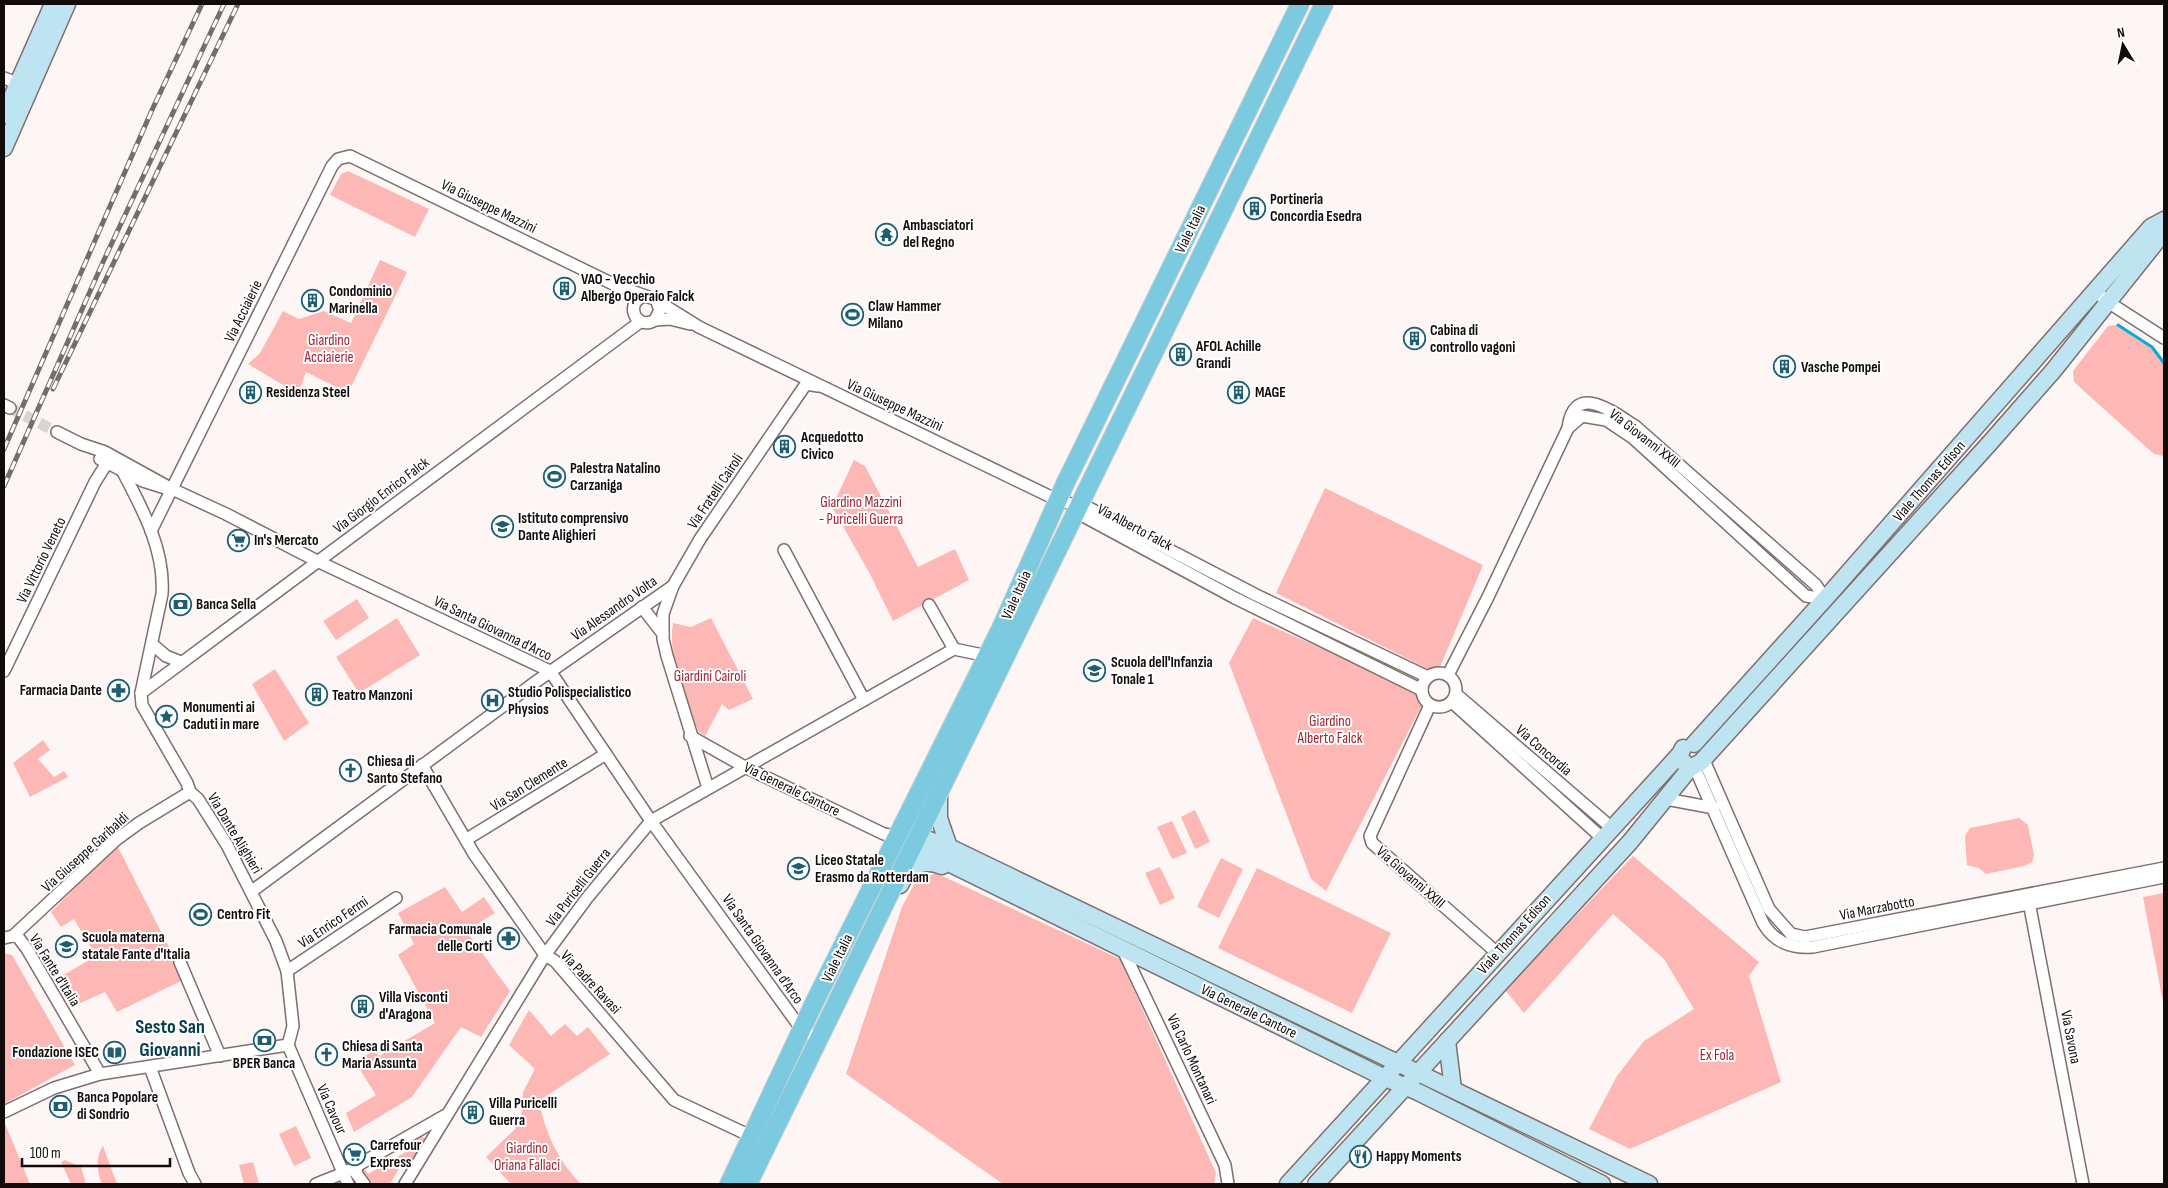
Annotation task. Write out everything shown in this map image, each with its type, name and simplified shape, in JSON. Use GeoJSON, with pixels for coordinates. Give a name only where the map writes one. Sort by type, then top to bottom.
{"type":"FeatureCollection","features":[{"type":"Feature","properties":{"kind":"main road","name":"Viale Italia"},"geometry":{"type":"LineString","coordinates":[[729,1184],[760,1140],[820,1039],[874,928],[939,792],[1058,500],[1300,4]]}},
{"type":"Feature","properties":{"kind":"main road","name":"Viale Italia"},"geometry":{"type":"LineString","coordinates":[[748,1184],[760,1140],[802,1030],[896,836],[1079,507],[1324,4]]}},
{"type":"Feature","properties":{"kind":"street"},"geometry":{"type":"LineString","coordinates":[[4,115],[11,81],[53,4]]}},
{"type":"Feature","properties":{"kind":"street"},"geometry":{"type":"LineString","coordinates":[[4,148],[67,4]]}},
{"type":"Feature","properties":{"kind":"street","name":"Via Giuseppe Mazzini"},"geometry":{"type":"LineString","coordinates":[[350,156],[614,285],[658,302],[700,326],[819,386],[1058,500],[1079,507]]}},
{"type":"Feature","properties":{"kind":"street","name":"Via Acciaierie"},"geometry":{"type":"LineString","coordinates":[[151,530],[332,166],[338,159],[350,156]]}},
{"type":"Feature","properties":{"kind":"street","name":"Viale Thomas Edison"},"geometry":{"type":"LineString","coordinates":[[1316,1184],[1630,842],[1696,759],[1831,605],[2095,290],[2151,227],[2164,220]]}},
{"type":"Feature","properties":{"kind":"street","name":"Viale Thomas Edison"},"geometry":{"type":"LineString","coordinates":[[1831,605],[1994,438],[2053,371],[2164,232]]}},
{"type":"Feature","properties":{"kind":"street","name":"Via Giuseppe Mazzini"},"geometry":{"type":"LineString","coordinates":[[614,285],[634,303]]}},
{"type":"Feature","properties":{"kind":"street"},"geometry":{"type":"LineString","coordinates":[[2095,290],[2108,302],[2164,338]]}},
{"type":"Feature","properties":{"kind":"street"},"geometry":{"type":"LineString","coordinates":[[640,322],[633,312],[634,303],[645,296]]}},
{"type":"Feature","properties":{"kind":"street"},"geometry":{"type":"LineString","coordinates":[[655,320],[660,310],[658,302]]}},
{"type":"Feature","properties":{"kind":"street","name":"Via Giuseppe Mazzini"},"geometry":{"type":"LineString","coordinates":[[640,322],[648,324],[655,320],[670,319],[700,326]]}},
{"type":"Feature","properties":{"kind":"street","name":"Via Giorgio Enrico Falck"},"geometry":{"type":"LineString","coordinates":[[141,693],[640,322]]}},
{"type":"Feature","properties":{"kind":"street","name":"Via Fratelli Cairoli"},"geometry":{"type":"LineString","coordinates":[[708,788],[690,736],[667,656],[663,634],[663,614],[672,586],[700,539],[806,384],[819,386]]}},
{"type":"Feature","properties":{"kind":"street"},"geometry":{"type":"LineString","coordinates":[[1448,675],[1568,428],[1582,416],[1606,420],[1640,444],[1806,596],[1831,605]]}},
{"type":"Feature","properties":{"kind":"street"},"geometry":{"type":"LineString","coordinates":[[57,432],[131,470],[139,469],[172,489]]}},
{"type":"Feature","properties":{"kind":"street"},"geometry":{"type":"LineString","coordinates":[[106,458],[124,472],[152,485],[172,489]]}},
{"type":"Feature","properties":{"kind":"street","name":"Via Vittorio Veneto"},"geometry":{"type":"LineString","coordinates":[[4,671],[106,458]]}},
{"type":"Feature","properties":{"kind":"street"},"geometry":{"type":"LineString","coordinates":[[124,472],[151,530],[159,554],[163,581],[141,693]]}},
{"type":"Feature","properties":{"kind":"street","name":"Via Santa Giovanna d'Arco"},"geometry":{"type":"LineString","coordinates":[[172,489],[226,514],[317,561],[550,671],[651,821],[802,1030],[820,1039]]}},
{"type":"Feature","properties":{"kind":"street","name":"Via Alberto Falck"},"geometry":{"type":"LineString","coordinates":[[1079,507],[1090,508],[1256,595],[1428,677]]}},
{"type":"Feature","properties":{"kind":"street","name":"Via Alberto Falck"},"geometry":{"type":"LineString","coordinates":[[1079,507],[1085,517],[1235,598],[1422,690]]}},
{"type":"Feature","properties":{"kind":"street"},"geometry":{"type":"LineString","coordinates":[[784,550],[864,700]]}},
{"type":"Feature","properties":{"kind":"street","name":"Via Alessandro Volta"},"geometry":{"type":"LineString","coordinates":[[252,891],[550,671],[672,586]]}},
{"type":"Feature","properties":{"kind":"street"},"geometry":{"type":"LineString","coordinates":[[929,605],[954,649],[993,662]]}},
{"type":"Feature","properties":{"kind":"street","name":"Via Fratelli Cairoli"},"geometry":{"type":"LineString","coordinates":[[642,607],[663,634]]}},
{"type":"Feature","properties":{"kind":"street"},"geometry":{"type":"LineString","coordinates":[[152,644],[166,656],[181,662]]}},
{"type":"Feature","properties":{"kind":"street","name":"Via Puricelli Guerra"},"geometry":{"type":"LineString","coordinates":[[405,1184],[545,955],[587,898],[651,821],[954,649]]}},
{"type":"Feature","properties":{"kind":"street"},"geometry":{"type":"LineString","coordinates":[[1436,673],[1448,675],[1454,680],[1454,698],[1444,707],[1430,705],[1424,698],[1422,690],[1428,677],[1436,673]]}},
{"type":"Feature","properties":{"kind":"street","name":"Via Dante Alighieri"},"geometry":{"type":"LineString","coordinates":[[141,693],[142,705],[187,782],[190,792],[198,799],[227,844],[276,941],[287,971],[293,1026],[288,1045]]}},
{"type":"Feature","properties":{"kind":"street","name":"Via Concordia"},"geometry":{"type":"LineString","coordinates":[[1454,698],[1607,833]]}},
{"type":"Feature","properties":{"kind":"street","name":"Via Giovanni XXIII"},"geometry":{"type":"LineString","coordinates":[[1430,705],[1370,836],[1372,843],[1496,952]]}},
{"type":"Feature","properties":{"kind":"street","name":"Via Generale Cantore"},"geometry":{"type":"LineString","coordinates":[[690,736],[745,767],[884,834],[949,846],[1649,1184]]}},
{"type":"Feature","properties":{"kind":"street","name":"Via San Clemente"},"geometry":{"type":"LineString","coordinates":[[467,839],[606,754]]}},
{"type":"Feature","properties":{"kind":"street","name":"Viale Thomas Edison"},"geometry":{"type":"LineString","coordinates":[[1288,1184],[1399,1063],[1496,952],[1680,754],[1683,763],[1696,759]]}},
{"type":"Feature","properties":{"kind":"street","name":"Via Marzabotto"},"geometry":{"type":"LineString","coordinates":[[1696,759],[1714,808],[1764,923],[1775,937],[1791,946],[1813,947],[2164,868]]}},
{"type":"Feature","properties":{"kind":"street","name":"Via Marzabotto"},"geometry":{"type":"LineString","coordinates":[[1696,759],[1769,909],[1791,934],[1805,937],[2164,877]]}},
{"type":"Feature","properties":{"kind":"street","name":"Via Padre Ravasi"},"geometry":{"type":"LineString","coordinates":[[422,766],[467,839],[474,854],[545,955],[555,961],[674,1100],[760,1140]]}},
{"type":"Feature","properties":{"kind":"street","name":"Via Giuseppe Garibaldi"},"geometry":{"type":"LineString","coordinates":[[8,937],[117,839],[139,823],[190,792]]}},
{"type":"Feature","properties":{"kind":"street"},"geometry":{"type":"LineString","coordinates":[[939,792],[939,818],[949,846]]}},
{"type":"Feature","properties":{"kind":"street"},"geometry":{"type":"LineString","coordinates":[[1666,799],[1714,808]]}},
{"type":"Feature","properties":{"kind":"street","name":"Via Generale Cantore"},"geometry":{"type":"LineString","coordinates":[[915,841],[961,870],[1385,1078],[1406,1086],[1602,1184]]}},
{"type":"Feature","properties":{"kind":"street","name":"Viale Italia"},"geometry":{"type":"LineString","coordinates":[[874,928],[885,917],[910,869],[925,862],[961,870]]}},
{"type":"Feature","properties":{"kind":"street","name":"Via Enrico Fermi"},"geometry":{"type":"LineString","coordinates":[[287,971],[396,898]]}},
{"type":"Feature","properties":{"kind":"street","name":"Via Savona"},"geometry":{"type":"LineString","coordinates":[[2028,899],[2083,1184]]}},
{"type":"Feature","properties":{"kind":"street","name":"Via Fante d'Italia"},"geometry":{"type":"LineString","coordinates":[[8,937],[18,937],[27,949],[100,1074]]}},
{"type":"Feature","properties":{"kind":"street","name":"Via Carlo Montanari"},"geometry":{"type":"LineString","coordinates":[[1122,948],[1225,1165],[1228,1184]]}},
{"type":"Feature","properties":{"kind":"street"},"geometry":{"type":"LineString","coordinates":[[180,962],[220,1056]]}},
{"type":"Feature","properties":{"kind":"street"},"geometry":{"type":"LineString","coordinates":[[1447,1040],[1453,1089]]}},
{"type":"Feature","properties":{"kind":"street"},"geometry":{"type":"LineString","coordinates":[[4,1112],[54,1088],[100,1074],[288,1045]]}},
{"type":"Feature","properties":{"kind":"street","name":"Via Cavour"},"geometry":{"type":"LineString","coordinates":[[288,1045],[346,1179]]}},
{"type":"Feature","properties":{"kind":"street"},"geometry":{"type":"LineString","coordinates":[[150,1067],[194,1184]]}},
{"type":"Feature","properties":{"kind":"street"},"geometry":{"type":"LineString","coordinates":[[316,1184],[346,1179],[359,1165],[446,1115]]}},
{"type":"Feature","properties":{"kind":"street"},"geometry":{"type":"LineString","coordinates":[[1350,1116],[1365,1130]]}},
{"type":"Feature","properties":{"kind":"street"},"geometry":{"type":"LineString","coordinates":[[419,1130],[428,1132],[430,1142]]}},
{"type":"Feature","properties":{"kind":"street"},"geometry":{"type":"LineString","coordinates":[[337,1158],[344,1162],[359,1165]]}},
{"type":"Feature","properties":{"kind":"street"},"geometry":{"type":"LineString","coordinates":[[359,1165],[356,1173],[364,1184]]}},
{"type":"Feature","properties":{"kind":"green space"},"geometry":{"type":"Polygon","coordinates":[[[348,171],[429,209],[415,237],[330,195],[341,174],[348,171]]]}},
{"type":"Feature","properties":{"kind":"green space","name":"Giardino Acciaierie"},"geometry":{"type":"Polygon","coordinates":[[[380,260],[407,272],[348,393],[306,372],[298,394],[248,364],[260,353],[283,311],[299,319],[324,311],[351,323],[380,260]]]}},
{"type":"Feature","properties":{"kind":"green space"},"geometry":{"type":"Polygon","coordinates":[[[2118,325],[2152,347],[2164,363],[2164,456],[2154,454],[2074,382],[2073,371],[2108,326],[2118,325]]]}},
{"type":"Feature","properties":{"kind":"green space","name":"Giardino Mazzini - Puricelli Guerra"},"geometry":{"type":"Polygon","coordinates":[[[854,460],[865,466],[918,567],[955,549],[969,580],[893,621],[870,574],[832,507],[854,460]]]}},
{"type":"Feature","properties":{"kind":"green space"},"geometry":{"type":"Polygon","coordinates":[[[1325,488],[1483,565],[1440,667],[1428,669],[1276,593],[1325,488]]]}},
{"type":"Feature","properties":{"kind":"green space"},"geometry":{"type":"Polygon","coordinates":[[[357,599],[369,618],[336,640],[323,621],[357,599]]]}},
{"type":"Feature","properties":{"kind":"green space"},"geometry":{"type":"Polygon","coordinates":[[[397,618],[420,655],[359,693],[336,657],[397,618]]]}},
{"type":"Feature","properties":{"kind":"green space","name":"Giardini Cairoli"},"geometry":{"type":"Polygon","coordinates":[[[711,618],[753,699],[729,710],[722,704],[705,736],[698,731],[679,678],[675,664],[672,637],[673,623],[691,627],[711,618]]]}},
{"type":"Feature","properties":{"kind":"green space","name":"Giardino Alberto Falck"},"geometry":{"type":"Polygon","coordinates":[[[1253,618],[1416,690],[1422,705],[1326,891],[1311,879],[1229,663],[1253,618]]]}},
{"type":"Feature","properties":{"kind":"green space"},"geometry":{"type":"Polygon","coordinates":[[[275,669],[309,723],[284,741],[252,684],[275,669]]]}},
{"type":"Feature","properties":{"kind":"green space"},"geometry":{"type":"Polygon","coordinates":[[[43,740],[50,750],[38,759],[54,777],[64,771],[68,777],[30,797],[13,763],[43,740]]]}},
{"type":"Feature","properties":{"kind":"green space"},"geometry":{"type":"Polygon","coordinates":[[[1195,810],[1210,842],[1195,849],[1181,817],[1195,810]]]}},
{"type":"Feature","properties":{"kind":"green space"},"geometry":{"type":"Polygon","coordinates":[[[2019,818],[2028,825],[2034,855],[2032,862],[2024,866],[1986,874],[1979,868],[1967,865],[1965,836],[1970,828],[2019,818]]]}},
{"type":"Feature","properties":{"kind":"green space"},"geometry":{"type":"Polygon","coordinates":[[[1172,821],[1187,853],[1172,859],[1157,827],[1172,821]]]}},
{"type":"Feature","properties":{"kind":"green space"},"geometry":{"type":"Polygon","coordinates":[[[117,845],[185,979],[117,1012],[105,992],[76,1005],[60,977],[96,956],[74,919],[61,927],[51,912],[117,845]]]}},
{"type":"Feature","properties":{"kind":"green space","name":"Ex Fola"},"geometry":{"type":"Polygon","coordinates":[[[1633,856],[1759,962],[1749,976],[1781,1082],[1630,1149],[1589,1129],[1617,1076],[1644,1041],[1694,1009],[1664,959],[1613,914],[1524,1013],[1505,990],[1633,856]]]}},
{"type":"Feature","properties":{"kind":"green space"},"geometry":{"type":"Polygon","coordinates":[[[1221,858],[1243,869],[1219,918],[1197,907],[1221,858]]]}},
{"type":"Feature","properties":{"kind":"green space"},"geometry":{"type":"Polygon","coordinates":[[[1160,867],[1175,898],[1160,905],[1145,873],[1160,867]]]}},
{"type":"Feature","properties":{"kind":"green space"},"geometry":{"type":"Polygon","coordinates":[[[1257,868],[1391,933],[1352,1013],[1218,948],[1257,868]]]}},
{"type":"Feature","properties":{"kind":"green space"},"geometry":{"type":"Polygon","coordinates":[[[936,873],[1120,959],[1216,1173],[1214,1184],[1003,1184],[846,1074],[902,907],[916,881],[936,873]]]}},
{"type":"Feature","properties":{"kind":"green space"},"geometry":{"type":"Polygon","coordinates":[[[445,887],[462,912],[484,897],[495,913],[466,931],[510,991],[481,1037],[461,1027],[412,1097],[354,1132],[346,1113],[376,1095],[355,1062],[375,1050],[379,1056],[435,1023],[398,955],[414,944],[398,913],[445,887]]]}},
{"type":"Feature","properties":{"kind":"green space"},"geometry":{"type":"Polygon","coordinates":[[[2164,893],[2164,1007],[2143,897],[2164,893]]]}},
{"type":"Feature","properties":{"kind":"green space"},"geometry":{"type":"Polygon","coordinates":[[[4,953],[12,955],[75,1065],[4,1104],[4,953]]]}},
{"type":"Feature","properties":{"kind":"green space","name":"Giardino Oriana Fallaci"},"geometry":{"type":"Polygon","coordinates":[[[529,1010],[551,1036],[565,1024],[577,1036],[588,1027],[610,1054],[539,1101],[549,1135],[559,1156],[581,1184],[511,1184],[486,1157],[516,1128],[522,1112],[523,1092],[535,1069],[509,1045],[529,1010]]]}},
{"type":"Feature","properties":{"kind":"green space"},"geometry":{"type":"Polygon","coordinates":[[[4,1121],[30,1184],[4,1184],[4,1121]]]}},
{"type":"Feature","properties":{"kind":"green space"},"geometry":{"type":"Polygon","coordinates":[[[296,1126],[311,1158],[294,1166],[279,1134],[296,1126]]]}},
{"type":"Feature","properties":{"kind":"green space"},"geometry":{"type":"Polygon","coordinates":[[[421,1135],[425,1139],[410,1164],[406,1157],[390,1184],[372,1184],[361,1172],[365,1169],[368,1174],[418,1145],[417,1138],[421,1135]]]}},
{"type":"Feature","properties":{"kind":"green space"},"geometry":{"type":"Polygon","coordinates":[[[103,1146],[117,1184],[102,1184],[100,1180],[98,1160],[103,1146]]]}},
{"type":"Feature","properties":{"kind":"green space"},"geometry":{"type":"Polygon","coordinates":[[[65,1160],[81,1167],[86,1184],[71,1184],[61,1162],[65,1160]]]}},
{"type":"Feature","properties":{"kind":"green space"},"geometry":{"type":"Polygon","coordinates":[[[253,1162],[259,1184],[244,1184],[239,1165],[253,1162]]]}},
{"type":"Feature","properties":{"kind":"waterway"},"geometry":{"type":"LineString","coordinates":[[2118,325],[2152,347],[2164,363]]}},
{"type":"Feature","properties":{"kind":"tunnel"},"geometry":{"type":"LineString","coordinates":[[10,408],[57,432]]}},
{"type":"Feature","properties":{"kind":"railway"},"geometry":{"type":"LineString","coordinates":[[4,449],[152,110],[202,4]]}},
{"type":"Feature","properties":{"kind":"railway"},"geometry":{"type":"LineString","coordinates":[[4,486],[103,262],[224,4]]}},
{"type":"Feature","properties":{"kind":"railway"},"geometry":{"type":"LineString","coordinates":[[53,389],[238,4]]}},
{"type":"Feature","properties":{"kind":"place","name":"Portineria Concordia Esedra"},"geometry":{"type":"Point","coordinates":[1254,208]}},
{"type":"Feature","properties":{"kind":"place","name":"Ambasciatori del Regno"},"geometry":{"type":"Point","coordinates":[887,234]}},
{"type":"Feature","properties":{"kind":"place","name":"VAO - Vecchio Albergo Operaio Falck"},"geometry":{"type":"Point","coordinates":[565,288]}},
{"type":"Feature","properties":{"kind":"place","name":"Condominio Marinella"},"geometry":{"type":"Point","coordinates":[313,300]}},
{"type":"Feature","properties":{"kind":"place","name":"Claw Hammer Milano"},"geometry":{"type":"Point","coordinates":[852,315]}},
{"type":"Feature","properties":{"kind":"place","name":"Cabina di controllo vagoni"},"geometry":{"type":"Point","coordinates":[1414,339]}},
{"type":"Feature","properties":{"kind":"place","name":"AFOL Achille Grandi"},"geometry":{"type":"Point","coordinates":[1180,355]}},
{"type":"Feature","properties":{"kind":"place","name":"Vasche Pompei"},"geometry":{"type":"Point","coordinates":[1785,367]}},
{"type":"Feature","properties":{"kind":"place","name":"Residenza Steel"},"geometry":{"type":"Point","coordinates":[250,392]}},
{"type":"Feature","properties":{"kind":"place","name":"MAGE"},"geometry":{"type":"Point","coordinates":[1239,392]}},
{"type":"Feature","properties":{"kind":"place","name":"Acquedotto Civico"},"geometry":{"type":"Point","coordinates":[785,446]}},
{"type":"Feature","properties":{"kind":"place","name":"Palestra Natalino Carzaniga"},"geometry":{"type":"Point","coordinates":[554,477]}},
{"type":"Feature","properties":{"kind":"place","name":"Istituto comprensivo Dante Alighieri"},"geometry":{"type":"Point","coordinates":[502,527]}},
{"type":"Feature","properties":{"kind":"place","name":"In's Mercato"},"geometry":{"type":"Point","coordinates":[238,540]}},
{"type":"Feature","properties":{"kind":"place","name":"Banca Sella"},"geometry":{"type":"Point","coordinates":[180,604]}},
{"type":"Feature","properties":{"kind":"place","name":"Scuola dell'Infanzia Tonale 1"},"geometry":{"type":"Point","coordinates":[1095,671]}},
{"type":"Feature","properties":{"kind":"place","name":"Farmacia Dante"},"geometry":{"type":"Point","coordinates":[118,690]}},
{"type":"Feature","properties":{"kind":"place","name":"Teatro Manzoni"},"geometry":{"type":"Point","coordinates":[316,695]}},
{"type":"Feature","properties":{"kind":"place","name":"Studio Polispecialistico Physios"},"geometry":{"type":"Point","coordinates":[492,701]}},
{"type":"Feature","properties":{"kind":"place","name":"Monumenti ai Caduti in mare"},"geometry":{"type":"Point","coordinates":[167,716]}},
{"type":"Feature","properties":{"kind":"place","name":"Chiesa di Santo Stefano"},"geometry":{"type":"Point","coordinates":[351,770]}},
{"type":"Feature","properties":{"kind":"place","name":"Liceo Statale Erasmo da Rotterdam"},"geometry":{"type":"Point","coordinates":[799,869]}},
{"type":"Feature","properties":{"kind":"place","name":"Centro Fit"},"geometry":{"type":"Point","coordinates":[201,914]}},
{"type":"Feature","properties":{"kind":"place","name":"Farmacia Comunale delle Corti"},"geometry":{"type":"Point","coordinates":[508,938]}},
{"type":"Feature","properties":{"kind":"place","name":"Scuola materna statale Fante d'Italia"},"geometry":{"type":"Point","coordinates":[66,946]}},
{"type":"Feature","properties":{"kind":"place","name":"Villa Visconti d'Aragona"},"geometry":{"type":"Point","coordinates":[363,1006]}},
{"type":"Feature","properties":{"kind":"place","name":"BPER Banca"},"geometry":{"type":"Point","coordinates":[264,1040]}},
{"type":"Feature","properties":{"kind":"place","name":"Fondazione ISEC"},"geometry":{"type":"Point","coordinates":[115,1052]}},
{"type":"Feature","properties":{"kind":"place","name":"Chiesa di Santa Maria Assunta"},"geometry":{"type":"Point","coordinates":[326,1055]}},
{"type":"Feature","properties":{"kind":"place","name":"Banca Popolare di Sondrio"},"geometry":{"type":"Point","coordinates":[61,1106]}},
{"type":"Feature","properties":{"kind":"place","name":"Villa Puricelli Guerra"},"geometry":{"type":"Point","coordinates":[473,1112]}},
{"type":"Feature","properties":{"kind":"place","name":"Carrefour Express"},"geometry":{"type":"Point","coordinates":[354,1154]}},
{"type":"Feature","properties":{"kind":"place","name":"Happy Moments"},"geometry":{"type":"Point","coordinates":[1360,1156]}},
{"type":"Feature","properties":{"kind":"district","name":"Sesto San Giovanni"},"geometry":{"type":"Point","coordinates":[170,1038]}}]}
